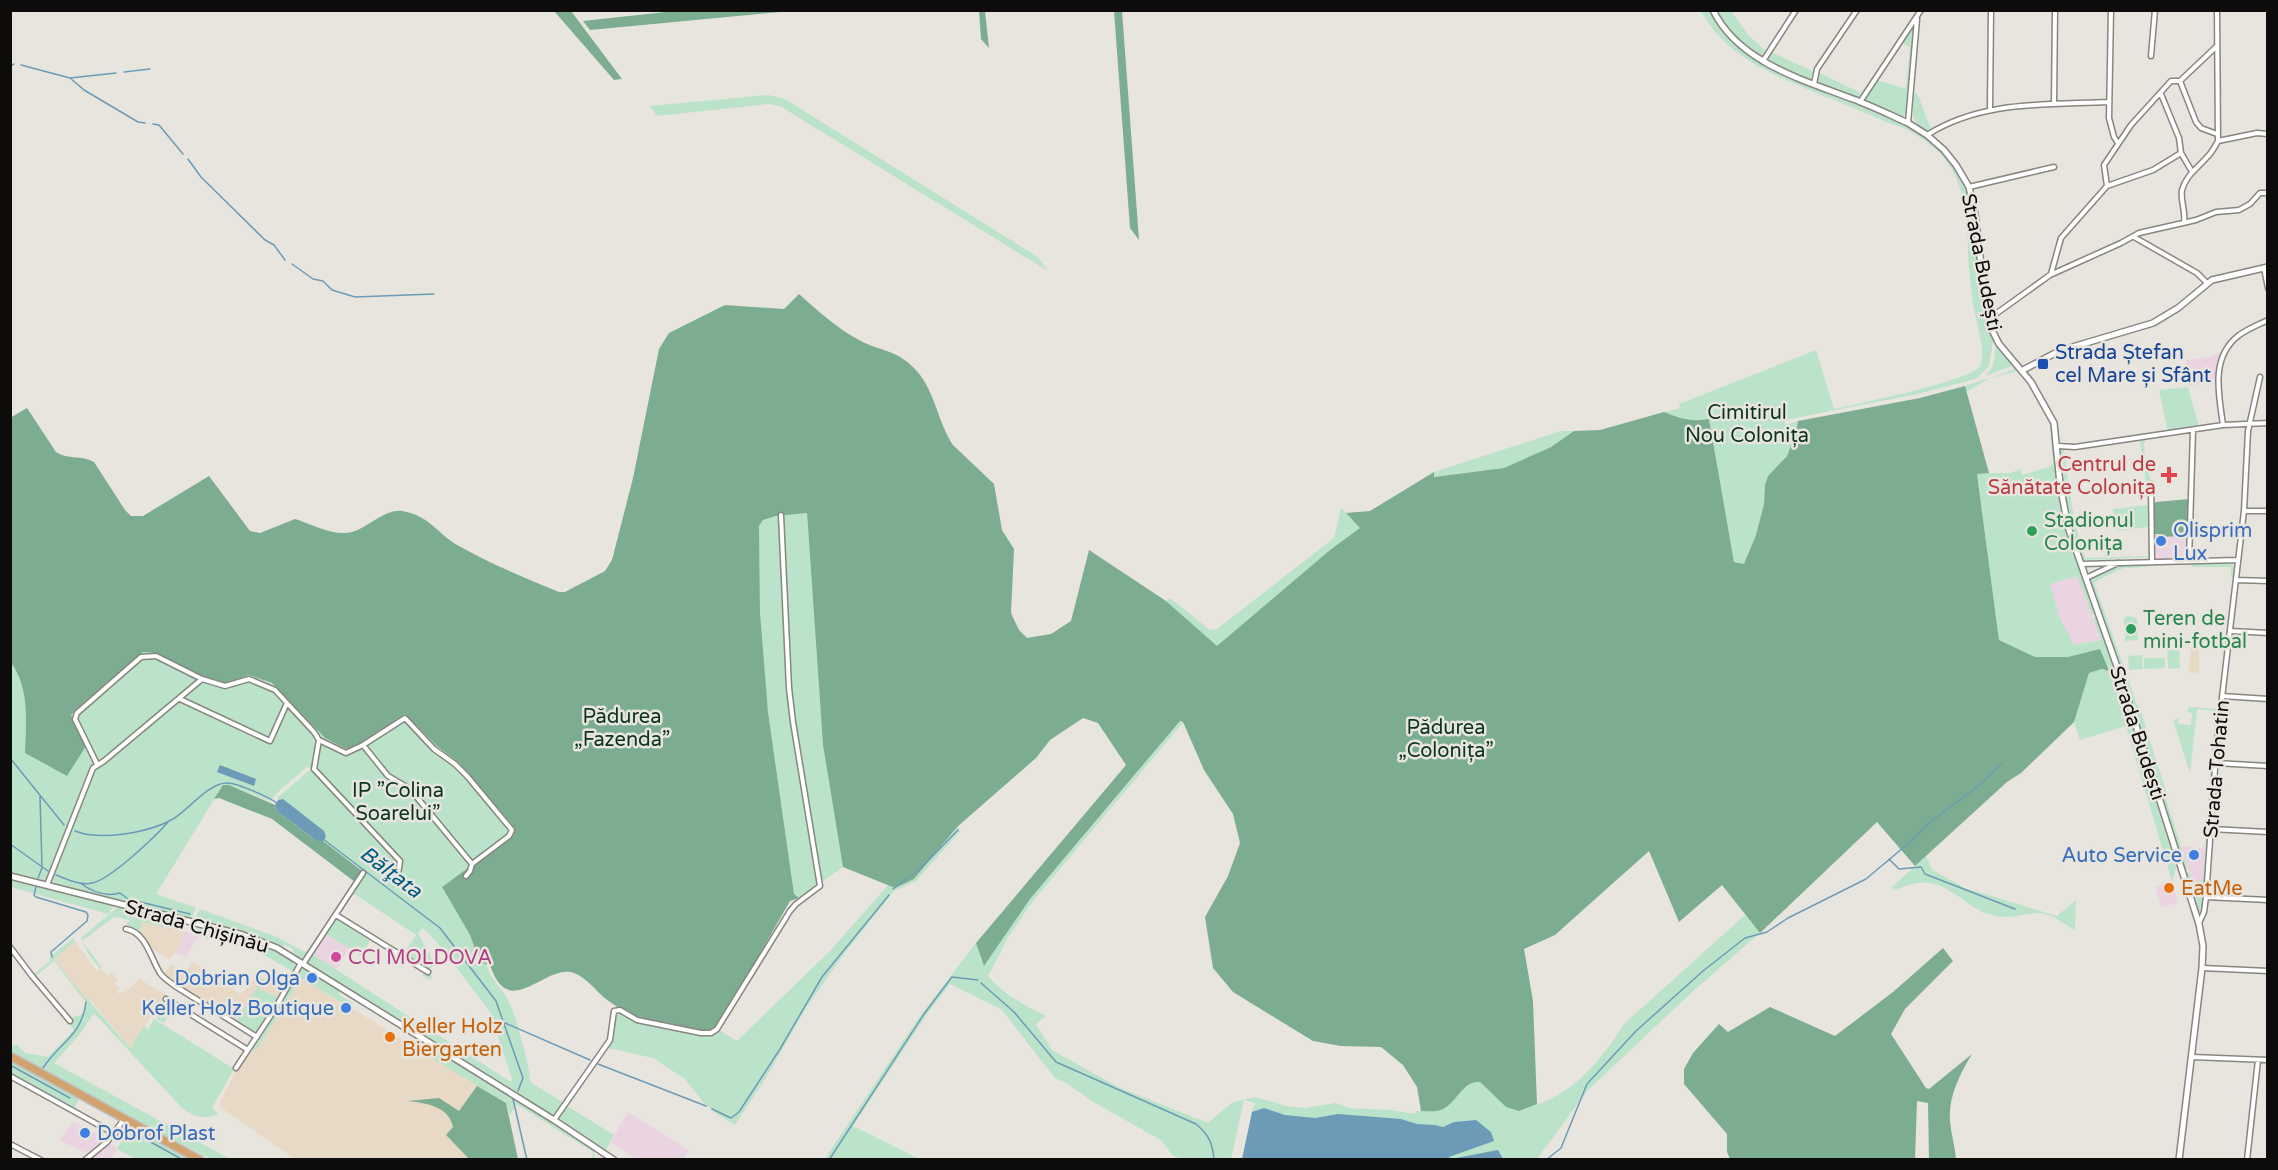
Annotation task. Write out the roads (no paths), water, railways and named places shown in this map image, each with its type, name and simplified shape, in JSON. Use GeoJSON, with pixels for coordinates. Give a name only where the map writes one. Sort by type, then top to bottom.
{"type":"FeatureCollection","features":[{"type":"Feature","properties":{"kind":"highway"},"geometry":{"type":"LineString","coordinates":[[10,1056],[200,1160]]}},
{"type":"Feature","properties":{"kind":"street","name":"Strada Budești"},"geometry":{"type":"LineString","coordinates":[[1713,10],[1720,24],[1744,48],[1763,61],[1908,123],[1927,135],[1956,165],[1969,187],[1975,214],[1989,318],[1999,344],[2023,370],[2051,414],[2058,446],[2065,515],[2121,678],[2199,924]]}},
{"type":"Feature","properties":{"kind":"street"},"geometry":{"type":"LineString","coordinates":[[1763,61],[1796,10]]}},
{"type":"Feature","properties":{"kind":"street"},"geometry":{"type":"LineString","coordinates":[[1814,84],[1816,69],[1857,10]]}},
{"type":"Feature","properties":{"kind":"street"},"geometry":{"type":"LineString","coordinates":[[1860,102],[1921,10]]}},
{"type":"Feature","properties":{"kind":"street"},"geometry":{"type":"LineString","coordinates":[[1990,10],[1990,108]]}},
{"type":"Feature","properties":{"kind":"street"},"geometry":{"type":"LineString","coordinates":[[2054,104],[2055,10]]}},
{"type":"Feature","properties":{"kind":"street"},"geometry":{"type":"LineString","coordinates":[[2111,10],[2109,102],[2111,127],[2118,143]]}},
{"type":"Feature","properties":{"kind":"street"},"geometry":{"type":"LineString","coordinates":[[2151,56],[2155,10]]}},
{"type":"Feature","properties":{"kind":"street"},"geometry":{"type":"LineString","coordinates":[[2184,222],[2181,192],[2191,170],[2208,156],[2218,141],[2217,10]]}},
{"type":"Feature","properties":{"kind":"street"},"geometry":{"type":"LineString","coordinates":[[1908,123],[1917,18]]}},
{"type":"Feature","properties":{"kind":"street"},"geometry":{"type":"LineString","coordinates":[[2108,186],[2104,165],[2131,125],[2171,81],[2180,81],[2217,46]]}},
{"type":"Feature","properties":{"kind":"street"},"geometry":{"type":"LineString","coordinates":[[2180,81],[2196,122],[2201,128],[2217,134]]}},
{"type":"Feature","properties":{"kind":"street"},"geometry":{"type":"LineString","coordinates":[[2160,93],[2179,138],[2181,153],[2191,170]]}},
{"type":"Feature","properties":{"kind":"street"},"geometry":{"type":"LineString","coordinates":[[1927,135],[1944,124],[1990,108],[2109,102]]}},
{"type":"Feature","properties":{"kind":"street"},"geometry":{"type":"LineString","coordinates":[[2218,141],[2257,133],[2268,134]]}},
{"type":"Feature","properties":{"kind":"street"},"geometry":{"type":"LineString","coordinates":[[2050,275],[2061,238],[2108,186],[2153,170],[2181,153]]}},
{"type":"Feature","properties":{"kind":"street"},"geometry":{"type":"LineString","coordinates":[[1969,187],[2054,167]]}},
{"type":"Feature","properties":{"kind":"street"},"geometry":{"type":"LineString","coordinates":[[1989,318],[2050,275],[2145,230],[2206,217],[2216,212],[2239,210],[2250,204],[2260,193],[2268,193]]}},
{"type":"Feature","properties":{"kind":"street"},"geometry":{"type":"LineString","coordinates":[[2134,237],[2197,273],[2207,283]]}},
{"type":"Feature","properties":{"kind":"street"},"geometry":{"type":"LineString","coordinates":[[2023,370],[2059,351],[2153,323],[2178,308],[2207,283],[2219,277],[2266,267],[2268,288]]}},
{"type":"Feature","properties":{"kind":"street"},"geometry":{"type":"LineString","coordinates":[[2223,425],[2217,381],[2225,350],[2239,335],[2268,320]]}},
{"type":"Feature","properties":{"kind":"street","name":"Strada Tohatin"},"geometry":{"type":"LineString","coordinates":[[2179,1160],[2202,968],[2203,946],[2199,924],[2204,912],[2206,897],[2222,696],[2237,580],[2250,424],[2260,377]]}},
{"type":"Feature","properties":{"kind":"street"},"geometry":{"type":"LineString","coordinates":[[2058,446],[2075,447],[2223,425],[2268,423]]}},
{"type":"Feature","properties":{"kind":"street"},"geometry":{"type":"LineString","coordinates":[[2189,561],[2193,430]]}},
{"type":"Feature","properties":{"kind":"street"},"geometry":{"type":"LineString","coordinates":[[2151,484],[2152,561]]}},
{"type":"Feature","properties":{"kind":"street"},"geometry":{"type":"LineString","coordinates":[[2244,511],[2268,511]]}},
{"type":"Feature","properties":{"kind":"street"},"geometry":{"type":"LineString","coordinates":[[555,1120],[610,1040],[614,1011],[620,1010],[637,1020],[700,1033],[711,1033],[717,1029],[790,911],[820,886],[789,688],[781,515]]}},
{"type":"Feature","properties":{"kind":"street"},"geometry":{"type":"LineString","coordinates":[[2080,564],[2238,560]]}},
{"type":"Feature","properties":{"kind":"street"},"geometry":{"type":"LineString","coordinates":[[2086,578],[2121,562]]}},
{"type":"Feature","properties":{"kind":"street"},"geometry":{"type":"LineString","coordinates":[[2237,580],[2268,580]]}},
{"type":"Feature","properties":{"kind":"street"},"geometry":{"type":"LineString","coordinates":[[2230,631],[2268,633]]}},
{"type":"Feature","properties":{"kind":"street"},"geometry":{"type":"LineString","coordinates":[[97,764],[75,719],[77,713],[141,657],[156,656],[202,679],[225,686],[249,679],[265,684],[275,690],[319,740],[346,753],[405,718],[435,749],[467,776],[512,830],[509,836],[472,864],[466,876]]}},
{"type":"Feature","properties":{"kind":"street"},"geometry":{"type":"LineString","coordinates":[[47,885],[93,768],[202,679]]}},
{"type":"Feature","properties":{"kind":"street"},"geometry":{"type":"LineString","coordinates":[[2222,696],[2268,699]]}},
{"type":"Feature","properties":{"kind":"street"},"geometry":{"type":"LineString","coordinates":[[180,699],[270,741],[287,703]]}},
{"type":"Feature","properties":{"kind":"street"},"geometry":{"type":"LineString","coordinates":[[319,740],[314,769],[400,861],[398,874]]}},
{"type":"Feature","properties":{"kind":"street"},"geometry":{"type":"LineString","coordinates":[[363,745],[388,776],[410,789],[472,864]]}},
{"type":"Feature","properties":{"kind":"street"},"geometry":{"type":"LineString","coordinates":[[2216,763],[2268,766]]}},
{"type":"Feature","properties":{"kind":"street"},"geometry":{"type":"LineString","coordinates":[[2211,829],[2268,832]]}},
{"type":"Feature","properties":{"kind":"street"},"geometry":{"type":"LineString","coordinates":[[236,1068],[302,963],[363,873]]}},
{"type":"Feature","properties":{"kind":"street","name":"Strada Chișinău"},"geometry":{"type":"LineString","coordinates":[[10,876],[243,935],[277,948],[555,1120],[614,1160]]}},
{"type":"Feature","properties":{"kind":"street"},"geometry":{"type":"LineString","coordinates":[[2206,897],[2268,900]]}},
{"type":"Feature","properties":{"kind":"street"},"geometry":{"type":"LineString","coordinates":[[336,915],[428,972]]}},
{"type":"Feature","properties":{"kind":"street"},"geometry":{"type":"LineString","coordinates":[[126,929],[135,933],[151,952],[162,976],[174,986],[257,1037]]}},
{"type":"Feature","properties":{"kind":"street"},"geometry":{"type":"LineString","coordinates":[[10,947],[70,1021]]}},
{"type":"Feature","properties":{"kind":"street"},"geometry":{"type":"LineString","coordinates":[[2202,968],[2268,971]]}},
{"type":"Feature","properties":{"kind":"street"},"geometry":{"type":"LineString","coordinates":[[166,999],[248,1050]]}},
{"type":"Feature","properties":{"kind":"street"},"geometry":{"type":"LineString","coordinates":[[2192,1057],[2268,1060]]}},
{"type":"Feature","properties":{"kind":"street"},"geometry":{"type":"LineString","coordinates":[[2247,1160],[2258,1060]]}},
{"type":"Feature","properties":{"kind":"street"},"geometry":{"type":"LineString","coordinates":[[10,1076],[115,1134]]}},
{"type":"Feature","properties":{"kind":"street"},"geometry":{"type":"LineString","coordinates":[[85,1160],[115,1134],[125,1118]]}},
{"type":"Feature","properties":{"kind":"street"},"geometry":{"type":"LineString","coordinates":[[10,1144],[41,1160]]}},
{"type":"Feature","properties":{"kind":"water"},"geometry":{"type":"Polygon","coordinates":[[[220,765],[256,779],[254,786],[217,772],[220,765]]]}},
{"type":"Feature","properties":{"kind":"water"},"geometry":{"type":"Polygon","coordinates":[[[283,799],[324,831],[326,837],[323,841],[317,841],[277,811],[275,805],[278,800],[283,799]]]}},
{"type":"Feature","properties":{"kind":"water"},"geometry":{"type":"Polygon","coordinates":[[[1264,1108],[1285,1115],[1315,1118],[1338,1114],[1401,1119],[1417,1124],[1443,1127],[1454,1122],[1476,1120],[1491,1132],[1494,1141],[1449,1157],[1451,1159],[1242,1159],[1252,1112],[1264,1108]]]}},
{"type":"Feature","properties":{"kind":"water"},"geometry":{"type":"Polygon","coordinates":[[[1498,1150],[1503,1159],[1451,1159],[1498,1150]]]}},
{"type":"Feature","properties":{"kind":"waterway"},"geometry":{"type":"LineString","coordinates":[[10,66],[14,64]]}},
{"type":"Feature","properties":{"kind":"waterway"},"geometry":{"type":"LineString","coordinates":[[21,65],[70,78],[84,90],[138,122],[145,123]]}},
{"type":"Feature","properties":{"kind":"waterway"},"geometry":{"type":"LineString","coordinates":[[124,72],[150,69]]}},
{"type":"Feature","properties":{"kind":"waterway"},"geometry":{"type":"LineString","coordinates":[[70,78],[116,73]]}},
{"type":"Feature","properties":{"kind":"waterway"},"geometry":{"type":"LineString","coordinates":[[153,124],[159,125],[183,154]]}},
{"type":"Feature","properties":{"kind":"waterway"},"geometry":{"type":"LineString","coordinates":[[188,159],[201,177],[265,240],[274,245],[285,260]]}},
{"type":"Feature","properties":{"kind":"waterway"},"geometry":{"type":"LineString","coordinates":[[292,264],[313,279],[323,281],[332,290],[355,297],[434,294]]}},
{"type":"Feature","properties":{"kind":"waterway","name":"Bălţata"},"geometry":{"type":"LineString","coordinates":[[10,758],[64,825]]}},
{"type":"Feature","properties":{"kind":"waterway"},"geometry":{"type":"LineString","coordinates":[[1546,1160],[1561,1148],[1587,1084],[1636,1031],[1703,971],[1745,938],[1767,932],[1788,918],[1866,879],[1930,822],[1981,784],[2001,764]]}},
{"type":"Feature","properties":{"kind":"waterway","name":"Bălţata"},"geometry":{"type":"LineString","coordinates":[[75,831],[85,834],[111,835],[151,828],[173,819],[205,792],[219,784],[226,783],[244,787],[277,803]]}},
{"type":"Feature","properties":{"kind":"waterway"},"geometry":{"type":"LineString","coordinates":[[38,878],[42,868],[40,796]]}},
{"type":"Feature","properties":{"kind":"waterway"},"geometry":{"type":"LineString","coordinates":[[56,875],[83,884],[100,880],[132,856],[169,821]]}},
{"type":"Feature","properties":{"kind":"waterway","name":"Bălţata"},"geometry":{"type":"LineString","coordinates":[[893,889],[920,869],[958,830]]}},
{"type":"Feature","properties":{"kind":"waterway","name":"Bălţata"},"geometry":{"type":"LineString","coordinates":[[323,839],[440,928],[496,1001],[523,1078],[518,1091]]}},
{"type":"Feature","properties":{"kind":"waterway"},"geometry":{"type":"LineString","coordinates":[[10,844],[48,871]]}},
{"type":"Feature","properties":{"kind":"waterway"},"geometry":{"type":"LineString","coordinates":[[1889,859],[1899,869],[1921,867],[1925,874],[2015,909]]}},
{"type":"Feature","properties":{"kind":"waterway"},"geometry":{"type":"LineString","coordinates":[[80,883],[99,892],[120,893],[128,899],[190,914]]}},
{"type":"Feature","properties":{"kind":"waterway"},"geometry":{"type":"LineString","coordinates":[[36,887],[34,895],[36,897],[86,912],[88,915],[87,921],[51,952],[52,957]]}},
{"type":"Feature","properties":{"kind":"waterway","name":"Bălţata"},"geometry":{"type":"LineString","coordinates":[[712,1109],[731,1118],[739,1112],[780,1049],[822,977],[889,895]]}},
{"type":"Feature","properties":{"kind":"waterway"},"geometry":{"type":"LineString","coordinates":[[829,1160],[924,1014],[952,977],[978,980]]}},
{"type":"Feature","properties":{"kind":"waterway"},"geometry":{"type":"LineString","coordinates":[[981,983],[1014,1012],[1056,1062],[1196,1124],[1209,1139],[1214,1160]]}},
{"type":"Feature","properties":{"kind":"waterway"},"geometry":{"type":"LineString","coordinates":[[43,1068],[75,1031],[84,1014],[86,1002]]}},
{"type":"Feature","properties":{"kind":"waterway","name":"Bălţata"},"geometry":{"type":"LineString","coordinates":[[505,1023],[590,1060]]}},
{"type":"Feature","properties":{"kind":"waterway","name":"Bălţata"},"geometry":{"type":"LineString","coordinates":[[598,1064],[706,1106]]}},
{"type":"Feature","properties":{"kind":"waterway"},"geometry":{"type":"LineString","coordinates":[[10,1065],[70,1098]]}},
{"type":"Feature","properties":{"kind":"waterway"},"geometry":{"type":"LineString","coordinates":[[513,1099],[527,1160]]}},
{"type":"Feature","properties":{"kind":"waterway"},"geometry":{"type":"LineString","coordinates":[[124,1127],[183,1160]]}},
{"type":"Feature","properties":{"kind":"place","name":"Strada Ștefan cel Mare și Sfânt"},"geometry":{"type":"Point","coordinates":[2043,364]}},
{"type":"Feature","properties":{"kind":"place","name":"Centrul de Sănătate Colonița"},"geometry":{"type":"Point","coordinates":[2169,475]}},
{"type":"Feature","properties":{"kind":"place","name":"Stadionul Colonița"},"geometry":{"type":"Point","coordinates":[2032,531]}},
{"type":"Feature","properties":{"kind":"place","name":"Olisprim Lux"},"geometry":{"type":"Point","coordinates":[2161,541]}},
{"type":"Feature","properties":{"kind":"place","name":"Teren de mini-fotbal"},"geometry":{"type":"Point","coordinates":[2131,629]}},
{"type":"Feature","properties":{"kind":"place","name":"Auto Service"},"geometry":{"type":"Point","coordinates":[2194,855]}},
{"type":"Feature","properties":{"kind":"place","name":"EatMe"},"geometry":{"type":"Point","coordinates":[2169,888]}},
{"type":"Feature","properties":{"kind":"place","name":"CCI MOLDOVA"},"geometry":{"type":"Point","coordinates":[336,957]}},
{"type":"Feature","properties":{"kind":"place","name":"Dobrian Olga"},"geometry":{"type":"Point","coordinates":[312,978]}},
{"type":"Feature","properties":{"kind":"place","name":"Keller Holz Boutique"},"geometry":{"type":"Point","coordinates":[346,1008]}},
{"type":"Feature","properties":{"kind":"place","name":"Keller Holz Biergarten"},"geometry":{"type":"Point","coordinates":[390,1037]}},
{"type":"Feature","properties":{"kind":"place","name":"Dobrof Plast"},"geometry":{"type":"Point","coordinates":[85,1133]}},
{"type":"Feature","properties":{"kind":"park label","name":"Cimitirul Nou Colonița"},"geometry":{"type":"Point","coordinates":[1747,424]}},
{"type":"Feature","properties":{"kind":"park label","name":"Pădurea „Fazenda”"},"geometry":{"type":"Point","coordinates":[622,728]}},
{"type":"Feature","properties":{"kind":"park label","name":"Pădurea „Colonița”"},"geometry":{"type":"Point","coordinates":[1446,738]}},
{"type":"Feature","properties":{"kind":"park label","name":"IP ”Colina Soarelui”"},"geometry":{"type":"Point","coordinates":[398,802]}}]}
